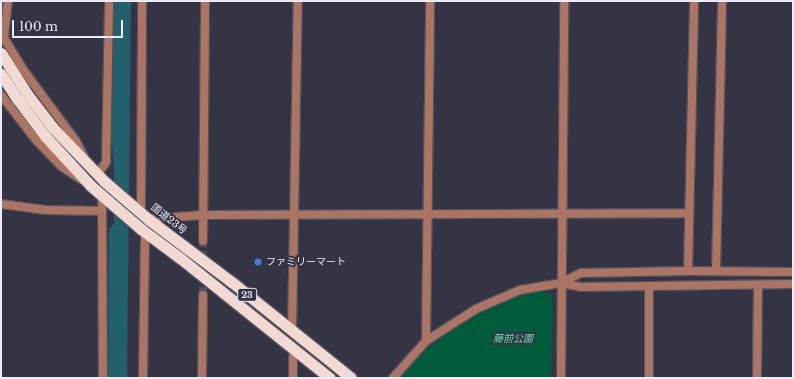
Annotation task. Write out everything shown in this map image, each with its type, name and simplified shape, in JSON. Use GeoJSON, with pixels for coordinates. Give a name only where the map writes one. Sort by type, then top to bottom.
{"type":"FeatureCollection","features":[{"type":"Feature","properties":{"kind":"highway","name":"国道23号"},"geometry":{"type":"LineString","coordinates":[[1,53],[49,132],[145,216],[351,378]]}},
{"type":"Feature","properties":{"kind":"highway","name":"国道23号"},"geometry":{"type":"LineString","coordinates":[[1,74],[91,186],[143,230],[330,378]]}},
{"type":"Feature","properties":{"kind":"highway"},"geometry":{"type":"LineString","coordinates":[[160,243],[186,270],[318,378]]}},
{"type":"Feature","properties":{"kind":"street"},"geometry":{"type":"LineString","coordinates":[[8,1],[2,36],[24,71],[76,141],[88,166]]}},
{"type":"Feature","properties":{"kind":"street"},"geometry":{"type":"LineString","coordinates":[[101,179],[106,162],[109,1]]}},
{"type":"Feature","properties":{"kind":"street"},"geometry":{"type":"LineString","coordinates":[[142,1],[145,216],[689,213]]}},
{"type":"Feature","properties":{"kind":"street"},"geometry":{"type":"LineString","coordinates":[[204,241],[205,1]]}},
{"type":"Feature","properties":{"kind":"street"},"geometry":{"type":"LineString","coordinates":[[292,332],[298,1]]}},
{"type":"Feature","properties":{"kind":"street"},"geometry":{"type":"LineString","coordinates":[[426,341],[430,1]]}},
{"type":"Feature","properties":{"kind":"street"},"geometry":{"type":"LineString","coordinates":[[561,378],[561,214],[564,1]]}},
{"type":"Feature","properties":{"kind":"street"},"geometry":{"type":"LineString","coordinates":[[688,271],[694,1]]}},
{"type":"Feature","properties":{"kind":"street"},"geometry":{"type":"LineString","coordinates":[[716,272],[722,1]]}},
{"type":"Feature","properties":{"kind":"street"},"geometry":{"type":"LineString","coordinates":[[1,95],[36,140],[62,167],[91,186]]}},
{"type":"Feature","properties":{"kind":"street"},"geometry":{"type":"LineString","coordinates":[[102,196],[103,378]]}},
{"type":"Feature","properties":{"kind":"street"},"geometry":{"type":"LineString","coordinates":[[1,204],[46,210],[102,211]]}},
{"type":"Feature","properties":{"kind":"street"},"geometry":{"type":"LineString","coordinates":[[143,230],[143,378]]}},
{"type":"Feature","properties":{"kind":"street"},"geometry":{"type":"LineString","coordinates":[[393,378],[426,341],[462,317],[494,299],[520,290],[561,283],[580,274],[688,271],[793,272]]}},
{"type":"Feature","properties":{"kind":"street"},"geometry":{"type":"LineString","coordinates":[[561,283],[581,287],[793,284]]}},
{"type":"Feature","properties":{"kind":"street"},"geometry":{"type":"LineString","coordinates":[[757,378],[758,284]]}},
{"type":"Feature","properties":{"kind":"street"},"geometry":{"type":"LineString","coordinates":[[649,286],[649,378]]}},
{"type":"Feature","properties":{"kind":"street"},"geometry":{"type":"LineString","coordinates":[[202,378],[203,295]]}},
{"type":"Feature","properties":{"kind":"street"},"geometry":{"type":"LineString","coordinates":[[293,358],[293,378]]}},
{"type":"Feature","properties":{"kind":"green space","name":"藤前公園"},"geometry":{"type":"Polygon","coordinates":[[[536,290],[553,296],[551,378],[398,378],[420,354],[452,329],[481,311],[506,299],[536,290]]]}},
{"type":"Feature","properties":{"kind":"water"},"geometry":{"type":"Polygon","coordinates":[[[114,1],[131,1],[127,378],[108,378],[109,229],[114,224],[114,171],[110,112],[114,1]]]}},
{"type":"Feature","properties":{"kind":"tunnel"},"geometry":{"type":"LineString","coordinates":[[203,241],[203,295]]}},
{"type":"Feature","properties":{"kind":"place","name":"ファミリーマート"},"geometry":{"type":"Point","coordinates":[258,262]}}]}
